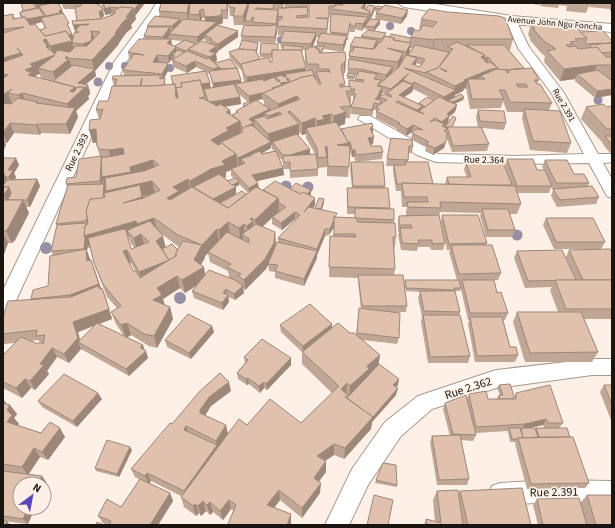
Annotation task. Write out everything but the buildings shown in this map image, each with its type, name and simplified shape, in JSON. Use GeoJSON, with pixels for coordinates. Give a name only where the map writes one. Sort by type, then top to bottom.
{"type":"FeatureCollection","features":[{"type":"Feature","properties":{"kind":"main road","name":"Avenue John Ngu Foncha"},"geometry":{"type":"LineString","coordinates":[[404,3],[511,20],[612,28]]}},
{"type":"Feature","properties":{"kind":"street","name":"Rue 2.393"},"geometry":{"type":"LineString","coordinates":[[3,308],[120,62],[156,13],[161,3]]}},
{"type":"Feature","properties":{"kind":"street","name":"Rue 2.391"},"geometry":{"type":"LineString","coordinates":[[511,20],[524,48],[558,93],[612,193]]}},
{"type":"Feature","properties":{"kind":"street","name":"Rue 2.364"},"geometry":{"type":"LineString","coordinates":[[365,119],[422,152],[436,158],[515,160],[593,157],[612,158]]}},
{"type":"Feature","properties":{"kind":"street","name":"Rue 2.362"},"geometry":{"type":"LineString","coordinates":[[337,525],[360,477],[393,429],[425,402],[496,379],[592,367],[612,367]]}},
{"type":"Feature","properties":{"kind":"street","name":"Rue 2.391"},"geometry":{"type":"LineString","coordinates":[[478,496],[554,491],[612,492]]}}]}
